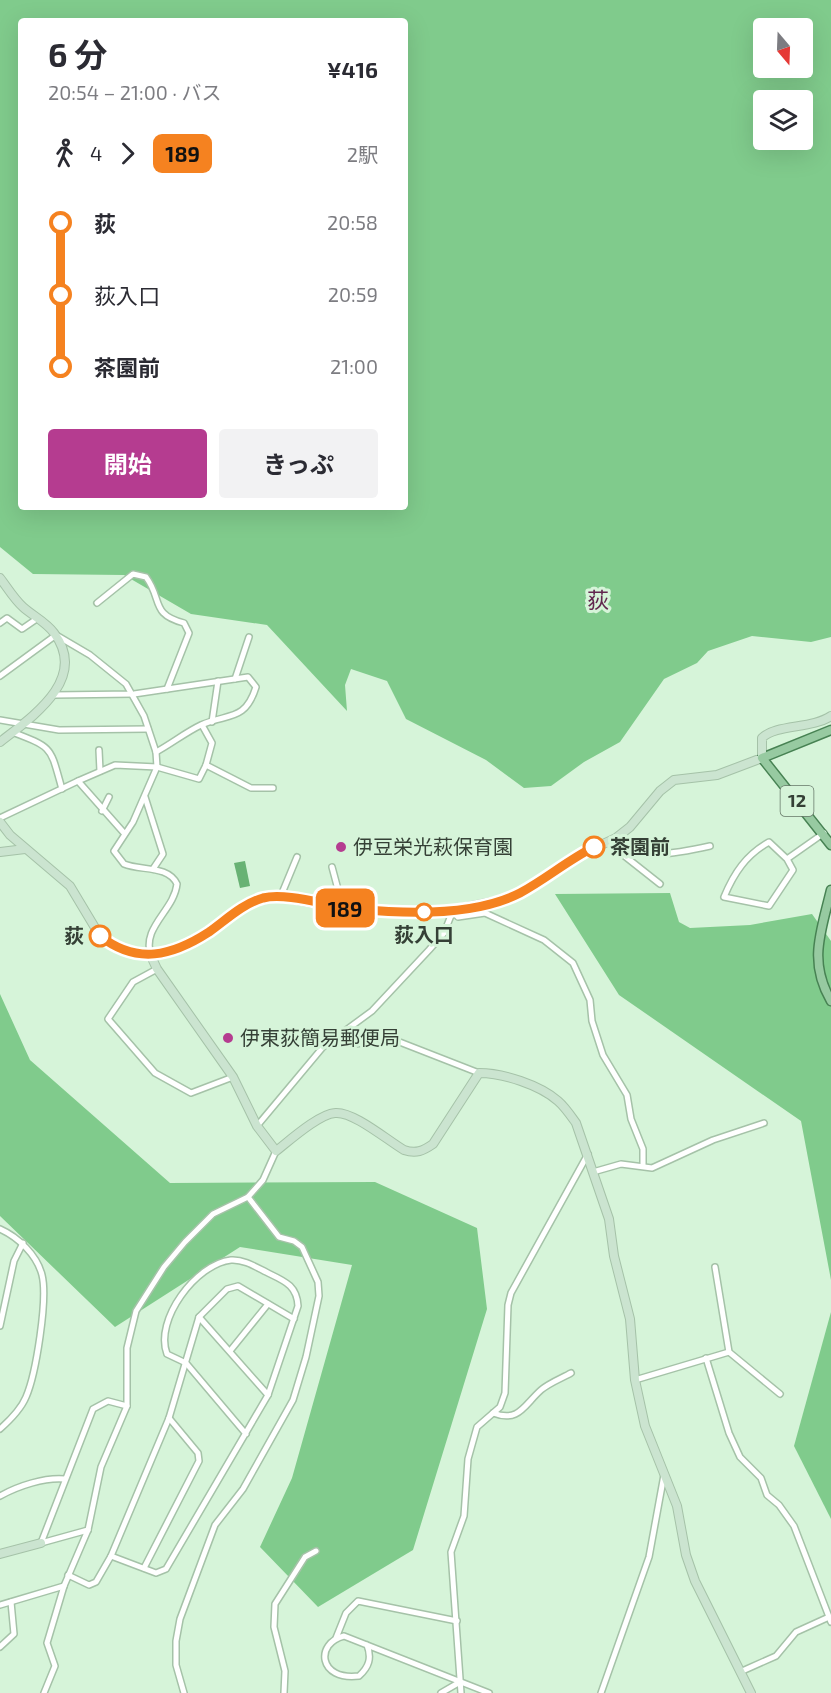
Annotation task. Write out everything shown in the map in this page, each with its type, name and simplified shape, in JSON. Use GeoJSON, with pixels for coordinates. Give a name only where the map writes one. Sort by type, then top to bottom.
{"type":"FeatureCollection","features":[{"type":"Feature","properties":{"kind":"main road"},"geometry":{"type":"LineString","coordinates":[[762,758],[831,730]]}},
{"type":"Feature","properties":{"kind":"main road","name":"12"},"geometry":{"type":"LineString","coordinates":[[762,758],[824,833],[831,845]]}},
{"type":"Feature","properties":{"kind":"main road"},"geometry":{"type":"LineString","coordinates":[[831,890],[817,946],[817,963],[823,985],[831,1001]]}},
{"type":"Feature","properties":{"kind":"street"},"geometry":{"type":"LineString","coordinates":[[98,603],[133,574],[146,577],[160,612],[168,619],[184,623],[189,633],[167,689]]}},
{"type":"Feature","properties":{"kind":"street"},"geometry":{"type":"LineString","coordinates":[[0,578],[20,604],[56,635],[107,668],[134,694],[156,752],[157,767],[133,822],[114,847],[119,860],[132,867],[153,869],[172,876],[177,884],[173,900],[151,932],[149,942],[151,956],[157,969],[232,1077],[257,1126],[276,1151]]}},
{"type":"Feature","properties":{"kind":"street"},"geometry":{"type":"LineString","coordinates":[[0,614],[22,629],[38,618]]}},
{"type":"Feature","properties":{"kind":"street"},"geometry":{"type":"LineString","coordinates":[[0,623],[8,618]]}},
{"type":"Feature","properties":{"kind":"street"},"geometry":{"type":"LineString","coordinates":[[0,676],[56,635]]}},
{"type":"Feature","properties":{"kind":"street"},"geometry":{"type":"LineString","coordinates":[[0,742],[54,695],[62,680],[65,661],[56,635]]}},
{"type":"Feature","properties":{"kind":"street"},"geometry":{"type":"LineString","coordinates":[[235,679],[249,637]]}},
{"type":"Feature","properties":{"kind":"street"},"geometry":{"type":"LineString","coordinates":[[54,695],[134,694],[248,677],[256,687],[252,698],[238,715],[202,725],[156,752]]}},
{"type":"Feature","properties":{"kind":"street"},"geometry":{"type":"LineString","coordinates":[[212,722],[218,681]]}},
{"type":"Feature","properties":{"kind":"street"},"geometry":{"type":"LineString","coordinates":[[202,725],[212,743],[206,765],[199,779],[157,767],[114,765],[0,820],[25,849],[70,886],[100,936],[127,951],[151,956],[181,947],[207,933],[243,907],[263,898],[280,897],[343,908],[417,912],[452,910],[507,899],[522,892],[573,858],[607,842],[630,827],[660,791],[674,780],[717,775],[762,758],[762,738],[767,732],[798,728],[831,716]]}},
{"type":"Feature","properties":{"kind":"street"},"geometry":{"type":"LineString","coordinates":[[0,720],[25,722],[59,730],[148,729]]}},
{"type":"Feature","properties":{"kind":"street"},"geometry":{"type":"LineString","coordinates":[[12,732],[46,745],[51,750],[62,789]]}},
{"type":"Feature","properties":{"kind":"street"},"geometry":{"type":"LineString","coordinates":[[99,750],[100,771]]}},
{"type":"Feature","properties":{"kind":"street"},"geometry":{"type":"LineString","coordinates":[[206,765],[251,788],[273,788]]}},
{"type":"Feature","properties":{"kind":"street"},"geometry":{"type":"LineString","coordinates":[[78,781],[124,834]]}},
{"type":"Feature","properties":{"kind":"street"},"geometry":{"type":"LineString","coordinates":[[144,796],[163,854],[153,869]]}},
{"type":"Feature","properties":{"kind":"street"},"geometry":{"type":"LineString","coordinates":[[102,811],[109,797]]}},
{"type":"Feature","properties":{"kind":"street"},"geometry":{"type":"LineString","coordinates":[[787,859],[824,833]]}},
{"type":"Feature","properties":{"kind":"street"},"geometry":{"type":"LineString","coordinates":[[607,842],[660,884]]}},
{"type":"Feature","properties":{"kind":"street"},"geometry":{"type":"LineString","coordinates":[[768,842],[787,859],[794,870],[769,906],[724,897],[742,862],[752,851],[768,842]]}},
{"type":"Feature","properties":{"kind":"street"},"geometry":{"type":"LineString","coordinates":[[615,848],[648,854],[710,846]]}},
{"type":"Feature","properties":{"kind":"street"},"geometry":{"type":"LineString","coordinates":[[0,852],[25,849]]}},
{"type":"Feature","properties":{"kind":"street"},"geometry":{"type":"LineString","coordinates":[[280,897],[297,857]]}},
{"type":"Feature","properties":{"kind":"street"},"geometry":{"type":"LineString","coordinates":[[332,867],[343,908]]}},
{"type":"Feature","properties":{"kind":"street"},"geometry":{"type":"LineString","coordinates":[[257,1126],[334,1038],[372,1011],[421,959],[444,933],[453,918],[452,910]]}},
{"type":"Feature","properties":{"kind":"street"},"geometry":{"type":"LineString","coordinates":[[452,910],[458,917],[485,913],[524,929],[560,950],[573,963],[590,999],[592,1021],[603,1055],[627,1095],[631,1119],[643,1149],[643,1166]]}},
{"type":"Feature","properties":{"kind":"street"},"geometry":{"type":"LineString","coordinates":[[157,969],[133,982],[108,1018],[155,1073],[191,1094],[232,1077]]}},
{"type":"Feature","properties":{"kind":"street"},"geometry":{"type":"LineString","coordinates":[[334,1038],[352,1044],[397,1041],[479,1073],[496,1075],[532,1087],[559,1101],[576,1123],[609,1219],[614,1256],[630,1320],[635,1380],[645,1426],[677,1506],[686,1555],[694,1581],[751,1693]]}},
{"type":"Feature","properties":{"kind":"street"},"geometry":{"type":"LineString","coordinates":[[44,1693],[55,1666],[47,1643],[64,1586],[88,1530],[100,1467],[127,1406],[127,1348],[136,1311],[145,1294],[164,1267],[213,1214],[248,1197],[262,1180],[276,1151],[323,1117],[334,1113],[347,1114],[404,1150],[412,1153],[424,1150],[432,1144],[479,1073]]}},
{"type":"Feature","properties":{"kind":"street"},"geometry":{"type":"LineString","coordinates":[[593,1172],[621,1164],[652,1168],[713,1140],[764,1123]]}},
{"type":"Feature","properties":{"kind":"street"},"geometry":{"type":"LineString","coordinates":[[461,1693],[451,1552],[464,1516],[468,1460],[477,1427],[500,1407],[505,1393],[508,1305],[511,1293],[588,1154]]}},
{"type":"Feature","properties":{"kind":"street"},"geometry":{"type":"LineString","coordinates":[[184,1693],[176,1665],[176,1641],[180,1619],[215,1525],[243,1489],[293,1400],[306,1357],[319,1296],[318,1282],[302,1247],[294,1241],[279,1237],[248,1197]]}},
{"type":"Feature","properties":{"kind":"street"},"geometry":{"type":"LineString","coordinates":[[0,1229],[23,1243],[42,1273],[45,1293],[26,1398],[0,1429]]}},
{"type":"Feature","properties":{"kind":"street"},"geometry":{"type":"LineString","coordinates":[[0,1326],[14,1261],[23,1243]]}},
{"type":"Feature","properties":{"kind":"street"},"geometry":{"type":"LineString","coordinates":[[111,1556],[156,1573],[166,1569],[246,1434],[268,1395],[298,1306],[298,1295],[292,1286],[244,1262],[233,1260],[219,1263],[185,1290],[175,1303],[163,1344],[167,1354],[186,1363],[246,1434]]}},
{"type":"Feature","properties":{"kind":"street"},"geometry":{"type":"LineString","coordinates":[[715,1267],[729,1352],[780,1394]]}},
{"type":"Feature","properties":{"kind":"street"},"geometry":{"type":"LineString","coordinates":[[69,1575],[89,1585],[96,1582],[111,1556],[168,1418],[199,1317],[227,1289],[238,1286],[294,1319]]}},
{"type":"Feature","properties":{"kind":"street"},"geometry":{"type":"LineString","coordinates":[[230,1351],[268,1304]]}},
{"type":"Feature","properties":{"kind":"street"},"geometry":{"type":"LineString","coordinates":[[199,1317],[268,1395]]}},
{"type":"Feature","properties":{"kind":"street"},"geometry":{"type":"LineString","coordinates":[[635,1380],[729,1352]]}},
{"type":"Feature","properties":{"kind":"street"},"geometry":{"type":"LineString","coordinates":[[706,1358],[729,1433],[740,1457],[761,1478],[767,1495],[779,1505],[794,1527],[830,1619],[796,1632],[776,1656],[740,1672]]}},
{"type":"Feature","properties":{"kind":"street"},"geometry":{"type":"LineString","coordinates":[[493,1413],[506,1418],[513,1416],[542,1389],[571,1373]]}},
{"type":"Feature","properties":{"kind":"street"},"geometry":{"type":"LineString","coordinates":[[41,1543],[93,1409],[108,1401],[127,1406]]}},
{"type":"Feature","properties":{"kind":"street"},"geometry":{"type":"LineString","coordinates":[[144,1568],[199,1461],[198,1453],[168,1418]]}},
{"type":"Feature","properties":{"kind":"street"},"geometry":{"type":"LineString","coordinates":[[601,1693],[649,1557],[664,1475]]}},
{"type":"Feature","properties":{"kind":"street"},"geometry":{"type":"LineString","coordinates":[[0,1496],[22,1487],[56,1478],[65,1479]]}},
{"type":"Feature","properties":{"kind":"street"},"geometry":{"type":"LineString","coordinates":[[0,1554],[88,1530]]}},
{"type":"Feature","properties":{"kind":"street"},"geometry":{"type":"LineString","coordinates":[[284,1693],[285,1671],[274,1627],[275,1604],[305,1557],[316,1551]]}},
{"type":"Feature","properties":{"kind":"street"},"geometry":{"type":"LineString","coordinates":[[0,1605],[64,1586]]}},
{"type":"Feature","properties":{"kind":"street"},"geometry":{"type":"LineString","coordinates":[[367,1645],[370,1653],[367,1669],[359,1676],[336,1676],[329,1669],[325,1656],[328,1645],[336,1638],[346,1613],[358,1601],[457,1621]]}},
{"type":"Feature","properties":{"kind":"street"},"geometry":{"type":"LineString","coordinates":[[0,1647],[15,1634],[11,1602]]}},
{"type":"Feature","properties":{"kind":"street"},"geometry":{"type":"LineString","coordinates":[[336,1638],[344,1636],[489,1693]]}},
{"type":"Feature","properties":{"kind":"street"},"geometry":{"type":"LineString","coordinates":[[441,1693],[460,1682]]}},
{"type":"Feature","properties":{"kind":"shaded area"},"geometry":{"type":"Polygon","coordinates":[[[0,0],[831,0],[831,637],[811,642],[752,636],[708,651],[697,663],[664,679],[620,742],[584,762],[551,786],[524,788],[486,760],[406,719],[387,681],[351,669],[345,685],[347,711],[267,625],[191,614],[124,575],[33,574],[0,547],[0,0]]]}},
{"type":"Feature","properties":{"kind":"shaded area"},"geometry":{"type":"Polygon","coordinates":[[[245,861],[250,886],[240,888],[234,863],[245,861]]]}},
{"type":"Feature","properties":{"kind":"shaded area"},"geometry":{"type":"Polygon","coordinates":[[[670,893],[679,922],[690,928],[750,925],[812,914],[831,941],[831,1280],[801,1121],[619,995],[555,894],[670,893]]]}},
{"type":"Feature","properties":{"kind":"shaded area"},"geometry":{"type":"Polygon","coordinates":[[[0,994],[30,1060],[170,1183],[375,1182],[477,1228],[487,1309],[413,1550],[318,1607],[260,1547],[292,1478],[352,1265],[240,1247],[115,1327],[0,1216],[0,994]]]}},
{"type":"Feature","properties":{"kind":"shaded area"},"geometry":{"type":"Polygon","coordinates":[[[831,1312],[831,1519],[794,1446],[831,1312]]]}},
{"type":"Feature","properties":{"kind":"bus line","name":"189"},"geometry":{"type":"LineString","coordinates":[[100,936],[111,945],[151,956],[181,947],[207,933],[243,907],[263,898],[272,897],[334,907],[386,911],[452,910],[487,904],[522,892],[573,858],[594,847]]}},
{"type":"Feature","properties":{"kind":"place","name":"伊豆栄光萩保育園"},"geometry":{"type":"Point","coordinates":[341,847]}},
{"type":"Feature","properties":{"kind":"place","name":"茶園前"},"geometry":{"type":"Point","coordinates":[594,847]}},
{"type":"Feature","properties":{"kind":"place","name":"荻入口"},"geometry":{"type":"Point","coordinates":[424,912]}},
{"type":"Feature","properties":{"kind":"place","name":"荻"},"geometry":{"type":"Point","coordinates":[100,936]}},
{"type":"Feature","properties":{"kind":"place","name":"伊東荻簡易郵便局"},"geometry":{"type":"Point","coordinates":[228,1038]}},
{"type":"Feature","properties":{"kind":"district","name":"荻"},"geometry":{"type":"Point","coordinates":[598,600]}}]}
